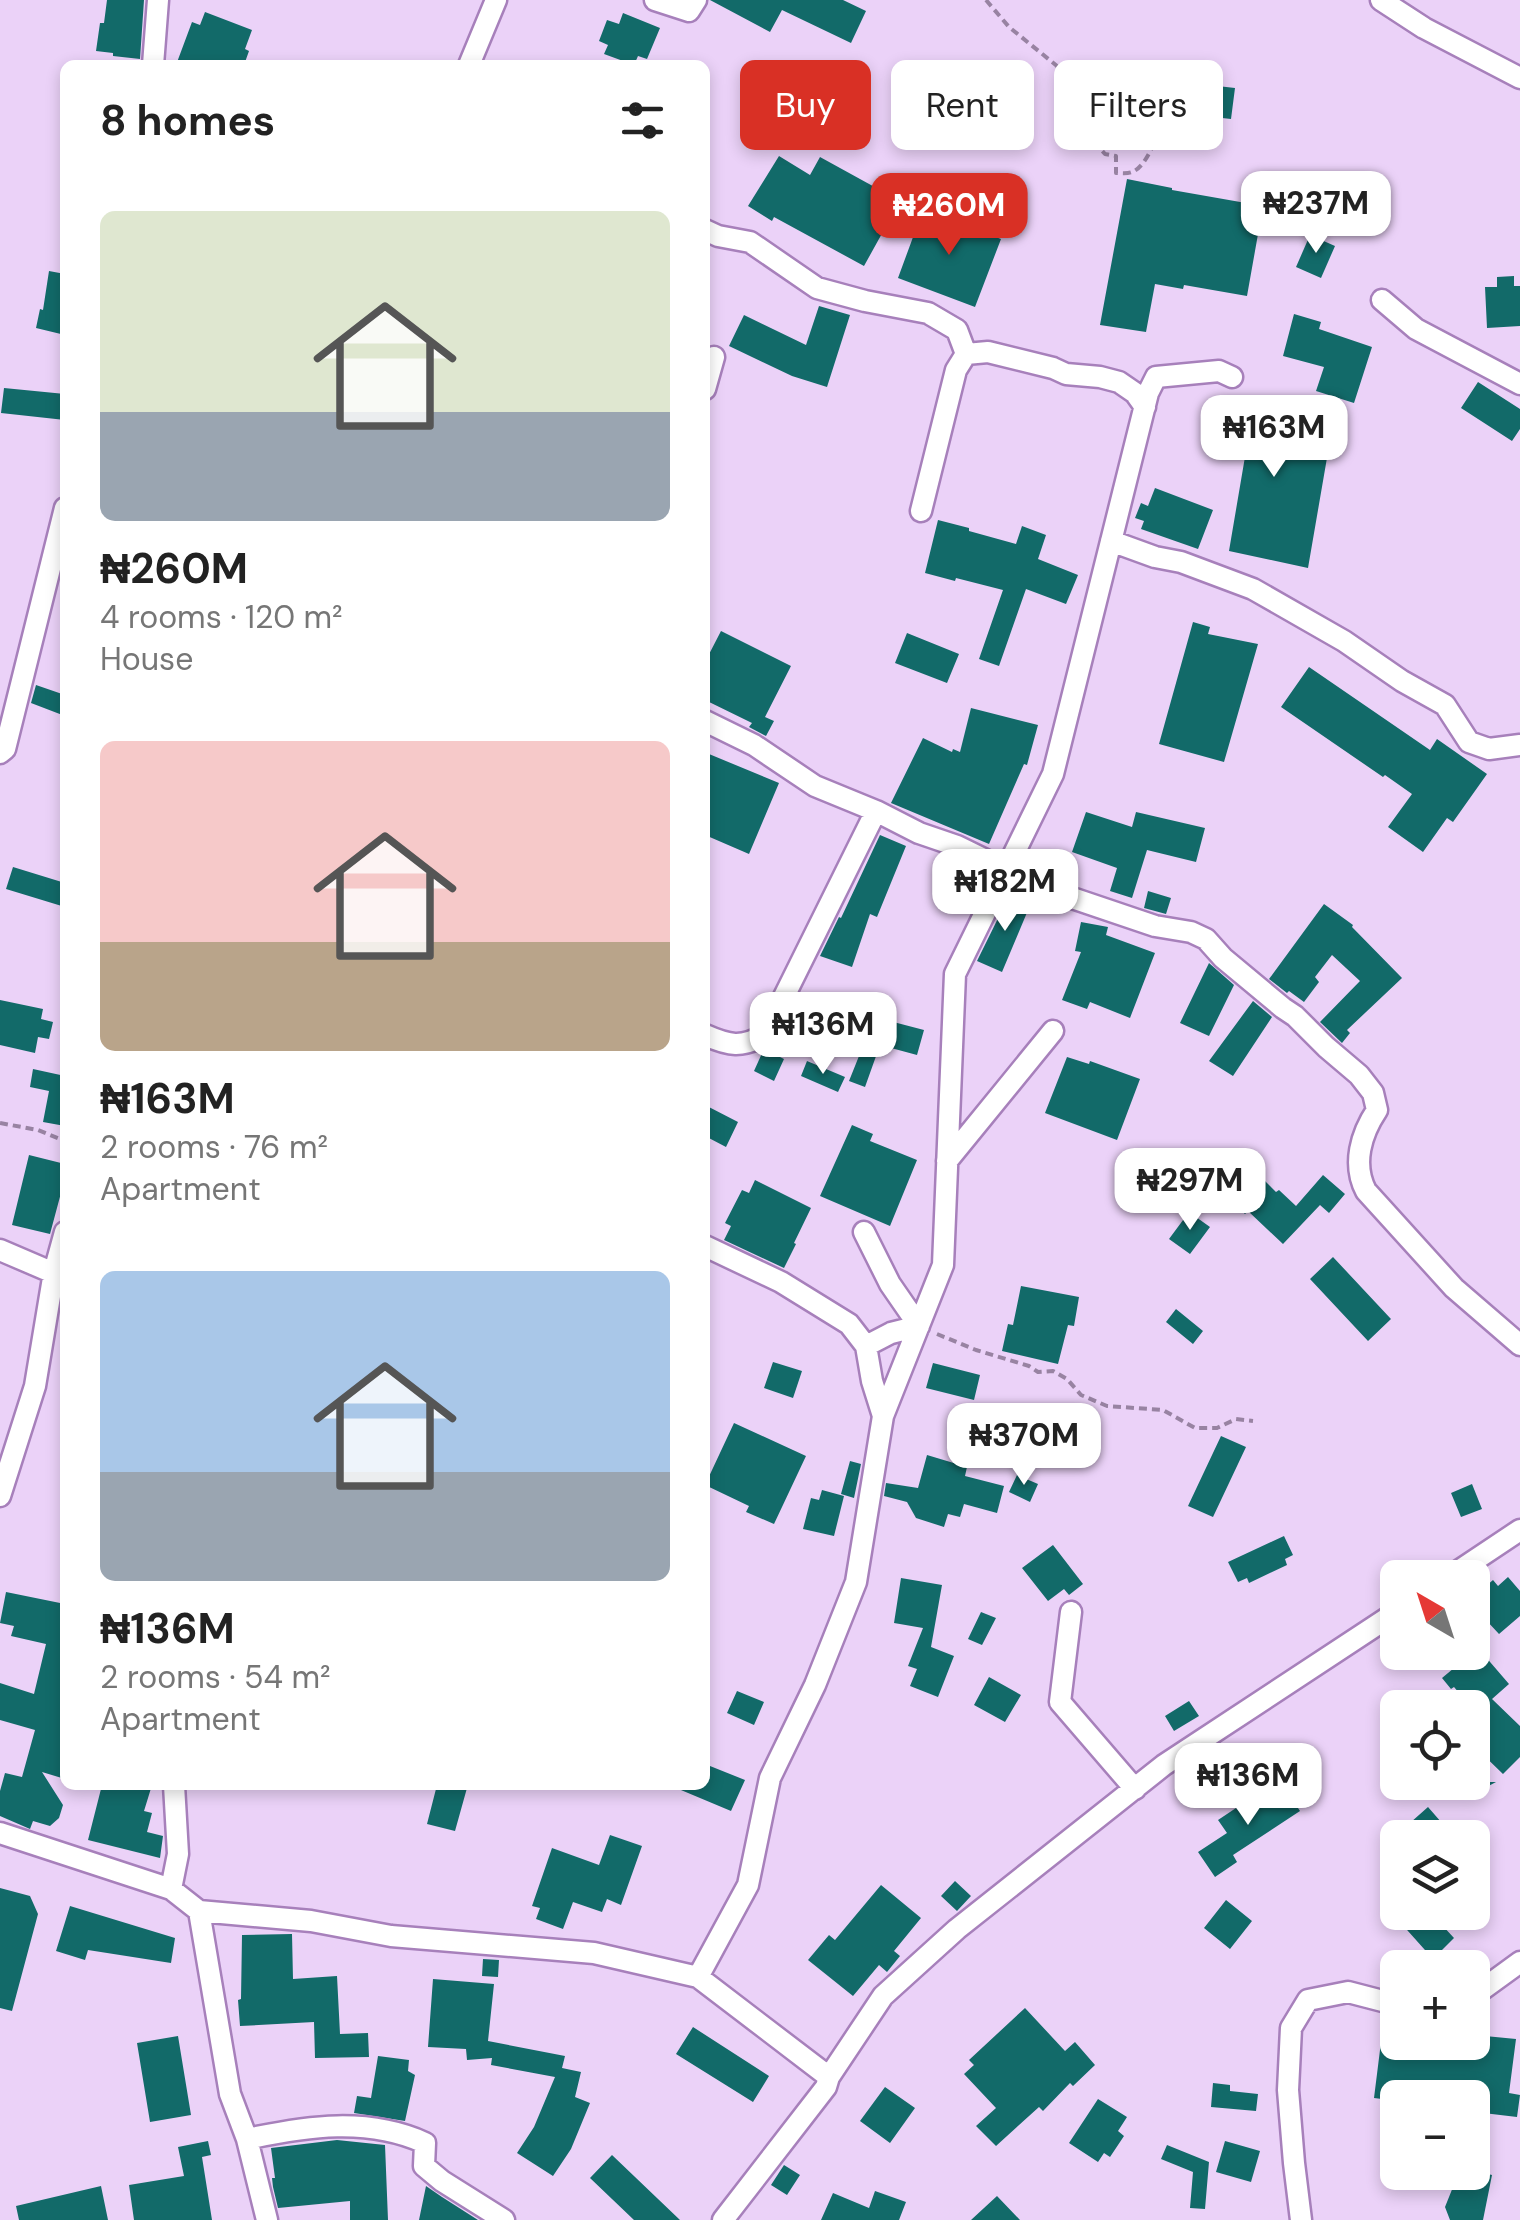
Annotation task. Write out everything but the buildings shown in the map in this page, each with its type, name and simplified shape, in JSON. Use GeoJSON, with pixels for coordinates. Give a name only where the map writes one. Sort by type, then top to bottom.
{"type":"FeatureCollection","features":[{"type":"Feature","properties":{"kind":"street"},"geometry":{"type":"LineString","coordinates":[[153,60],[158,0]]}},
{"type":"Feature","properties":{"kind":"street"},"geometry":{"type":"LineString","coordinates":[[472,60],[496,0]]}},
{"type":"Feature","properties":{"kind":"street"},"geometry":{"type":"LineString","coordinates":[[656,0],[690,11],[696,0]]}},
{"type":"Feature","properties":{"kind":"street"},"geometry":{"type":"LineString","coordinates":[[1382,0],[1424,28],[1520,78]]}},
{"type":"Feature","properties":{"kind":"street"},"geometry":{"type":"LineString","coordinates":[[710,232],[750,242],[817,288],[928,313],[956,330],[966,354]]}},
{"type":"Feature","properties":{"kind":"street"},"geometry":{"type":"LineString","coordinates":[[1382,300],[1416,329],[1520,384]]}},
{"type":"Feature","properties":{"kind":"street"},"geometry":{"type":"LineString","coordinates":[[966,354],[988,352],[1066,374],[1119,382],[1135,393],[1145,407]]}},
{"type":"Feature","properties":{"kind":"street"},"geometry":{"type":"LineString","coordinates":[[921,512],[956,370],[966,354]]}},
{"type":"Feature","properties":{"kind":"street"},"geometry":{"type":"LineString","coordinates":[[710,371],[714,357]]}},
{"type":"Feature","properties":{"kind":"street"},"geometry":{"type":"LineString","coordinates":[[698,1977],[748,1885],[770,1778],[815,1684],[856,1582],[883,1416],[943,1264],[955,974],[1052,774],[1148,393],[1156,378],[1220,372],[1232,377]]}},
{"type":"Feature","properties":{"kind":"street"},"geometry":{"type":"LineString","coordinates":[[0,753],[5,749],[60,528]]}},
{"type":"Feature","properties":{"kind":"street"},"geometry":{"type":"LineString","coordinates":[[1112,542],[1181,562],[1253,590],[1446,705],[1469,742],[1489,749],[1520,745]]}},
{"type":"Feature","properties":{"kind":"street"},"geometry":{"type":"LineString","coordinates":[[710,723],[754,745],[814,786],[957,846],[1019,880],[1206,939],[1232,966],[1359,1074],[1373,1093],[1377,1110],[1366,1127],[1358,1177],[1454,1288],[1520,1346]]}},
{"type":"Feature","properties":{"kind":"street"},"geometry":{"type":"LineString","coordinates":[[710,1036],[746,1045],[765,1035],[876,811]]}},
{"type":"Feature","properties":{"kind":"street"},"geometry":{"type":"LineString","coordinates":[[947,1162],[1053,1031]]}},
{"type":"Feature","properties":{"kind":"street"},"geometry":{"type":"LineString","coordinates":[[864,1232],[890,1284],[919,1326]]}},
{"type":"Feature","properties":{"kind":"street"},"geometry":{"type":"LineString","coordinates":[[710,1248],[781,1282],[849,1324],[866,1346],[883,1416]]}},
{"type":"Feature","properties":{"kind":"street"},"geometry":{"type":"LineString","coordinates":[[0,1250],[59,1275],[34,1386],[0,1496]]}},
{"type":"Feature","properties":{"kind":"street"},"geometry":{"type":"LineString","coordinates":[[866,1346],[891,1333],[919,1326]]}},
{"type":"Feature","properties":{"kind":"street"},"geometry":{"type":"LineString","coordinates":[[1475,1560],[1520,1530]]}},
{"type":"Feature","properties":{"kind":"street"},"geometry":{"type":"LineString","coordinates":[[1071,1612],[1060,1702],[1135,1789]]}},
{"type":"Feature","properties":{"kind":"street"},"geometry":{"type":"LineString","coordinates":[[724,2220],[826,2087],[883,1996],[957,1929],[1164,1766],[1380,1623]]}},
{"type":"Feature","properties":{"kind":"street"},"geometry":{"type":"LineString","coordinates":[[171,1889],[178,1854],[174,1790]]}},
{"type":"Feature","properties":{"kind":"street"},"geometry":{"type":"LineString","coordinates":[[0,1833],[171,1889],[199,1911],[311,1921],[391,1936],[594,1953],[698,1977],[829,2077]]}},
{"type":"Feature","properties":{"kind":"street"},"geometry":{"type":"LineString","coordinates":[[199,1911],[230,2094],[248,2139],[267,2220]]}},
{"type":"Feature","properties":{"kind":"street"},"geometry":{"type":"LineString","coordinates":[[1490,1984],[1520,1962]]}},
{"type":"Feature","properties":{"kind":"street"},"geometry":{"type":"LineString","coordinates":[[1302,2220],[1288,2090],[1290,2028],[1308,2000],[1348,1992],[1380,2000]]}},
{"type":"Feature","properties":{"kind":"street"},"geometry":{"type":"LineString","coordinates":[[248,2139],[296,2128],[332,2126],[400,2132],[425,2143],[424,2166],[442,2182],[504,2220]]}},
{"type":"Feature","properties":{"kind":"path"},"geometry":{"type":"LineString","coordinates":[[986,0],[1009,27],[1054,64]]}},
{"type":"Feature","properties":{"kind":"path"},"geometry":{"type":"LineString","coordinates":[[1101,150],[1116,156],[1116,173],[1132,172],[1148,160],[1151,150]]}},
{"type":"Feature","properties":{"kind":"path"},"geometry":{"type":"LineString","coordinates":[[0,1123],[38,1130],[60,1139]]}},
{"type":"Feature","properties":{"kind":"path"},"geometry":{"type":"LineString","coordinates":[[919,1326],[1038,1372],[1053,1371],[1081,1395],[1107,1406],[1163,1410],[1195,1428],[1217,1428],[1236,1419],[1253,1421]]}}]}
